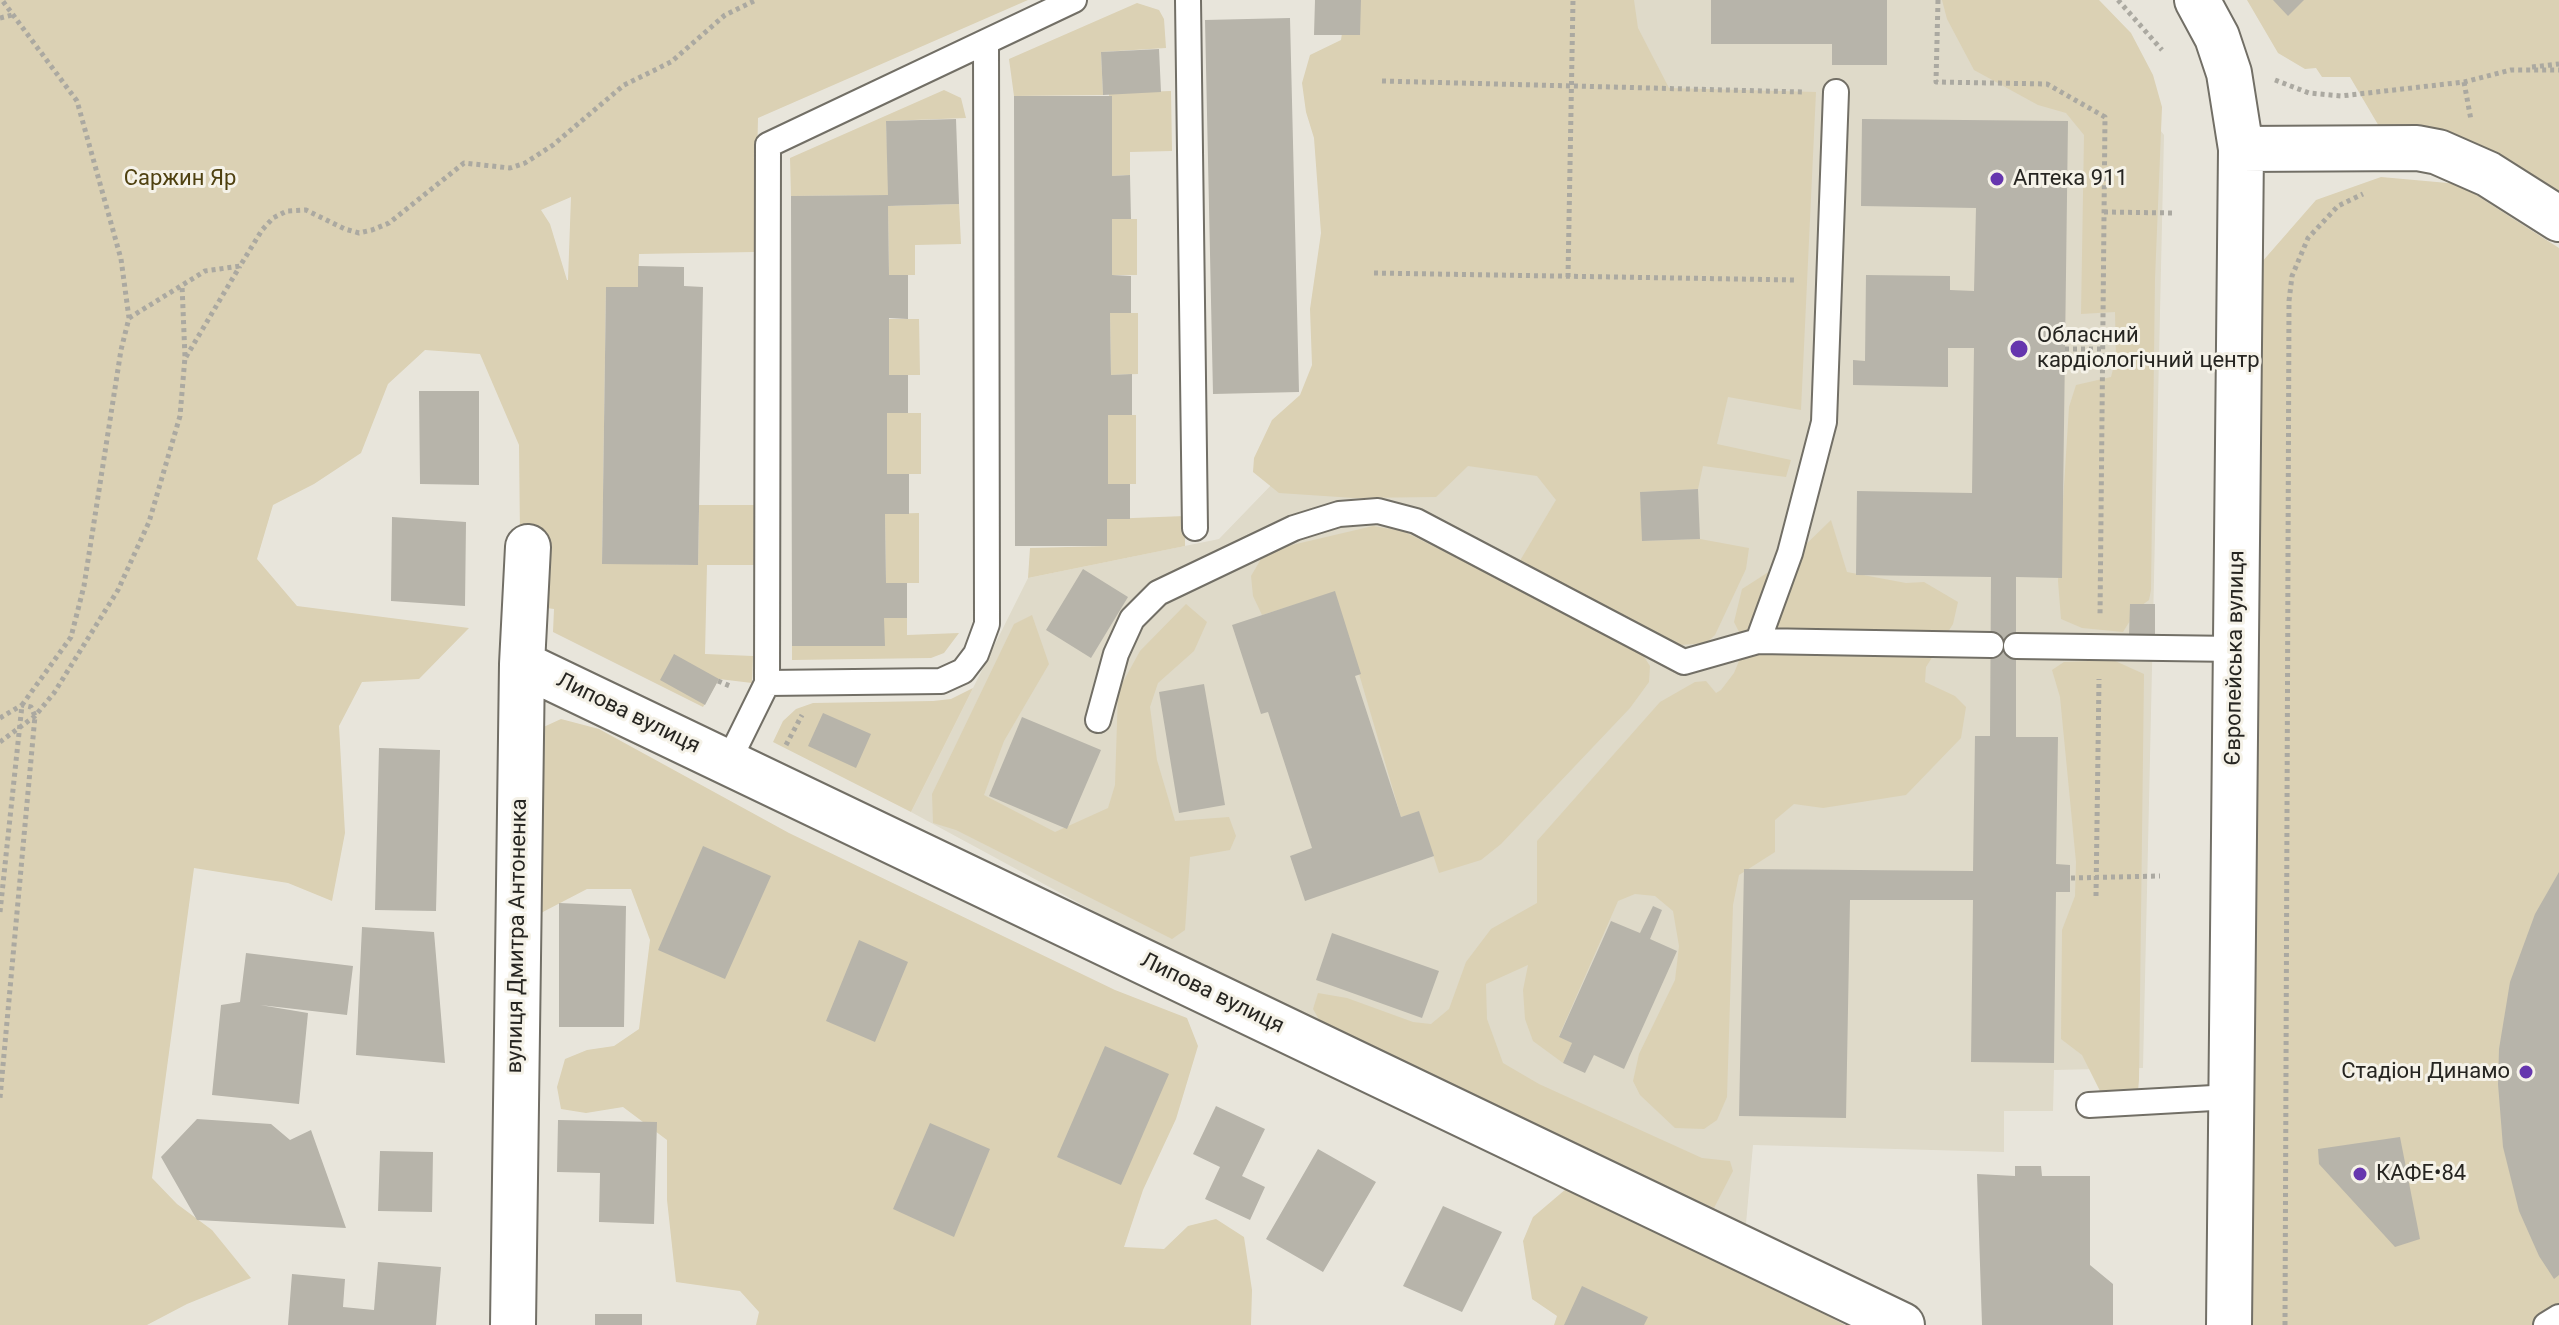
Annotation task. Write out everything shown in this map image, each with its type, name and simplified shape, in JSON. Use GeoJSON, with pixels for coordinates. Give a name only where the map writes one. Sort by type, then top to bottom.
{"type":"FeatureCollection","features":[{"type":"Feature","properties":{"kind":"street","name":"Європейська вулиця"},"geometry":{"type":"LineString","coordinates":[[2197,0],[2217,37],[2229,73],[2241,149],[2230,1325]]}},
{"type":"Feature","properties":{"kind":"street"},"geometry":{"type":"LineString","coordinates":[[2241,149],[2340,147],[2427,150],[2488,174],[2559,219]]}},
{"type":"Feature","properties":{"kind":"street","name":"вулиця Дмитра Антоненка"},"geometry":{"type":"LineString","coordinates":[[513,1325],[522,664],[528,547]]}},
{"type":"Feature","properties":{"kind":"street","name":"Липова вулиця"},"geometry":{"type":"LineString","coordinates":[[522,664],[1902,1325]]}},
{"type":"Feature","properties":{"kind":"lane"},"geometry":{"type":"LineString","coordinates":[[728,762],[767,683],[768,145],[1074,0]]}},
{"type":"Feature","properties":{"kind":"lane"},"geometry":{"type":"LineString","coordinates":[[1188,0],[1195,528]]}},
{"type":"Feature","properties":{"kind":"lane"},"geometry":{"type":"LineString","coordinates":[[767,683],[941,681],[963,671],[976,654],[987,624],[986,42]]}},
{"type":"Feature","properties":{"kind":"lane"},"geometry":{"type":"LineString","coordinates":[[1758,641],[1790,553],[1824,422],[1836,92]]}},
{"type":"Feature","properties":{"kind":"lane"},"geometry":{"type":"LineString","coordinates":[[1098,720],[1116,654],[1132,619],[1158,593],[1294,528],[1339,514],[1378,511],[1416,521],[1684,662],[1758,641],[1991,645]]}},
{"type":"Feature","properties":{"kind":"lane"},"geometry":{"type":"LineString","coordinates":[[2016,646],[2236,649]]}},
{"type":"Feature","properties":{"kind":"lane"},"geometry":{"type":"LineString","coordinates":[[2089,1105],[2231,1097]]}},
{"type":"Feature","properties":{"kind":"lane"},"geometry":{"type":"LineString","coordinates":[[2546,1325],[2559,1317]]}},
{"type":"Feature","properties":{"kind":"path"},"geometry":{"type":"LineString","coordinates":[[0,718],[22,705],[71,637],[84,586],[121,350],[129,318],[121,259],[77,101],[2,0]]}},
{"type":"Feature","properties":{"kind":"path"},"geometry":{"type":"LineString","coordinates":[[185,357],[262,230],[273,218],[287,211],[306,210],[359,233],[389,223],[464,163],[510,168],[525,163],[562,138],[624,85],[671,62],[725,15],[756,0]]}},
{"type":"Feature","properties":{"kind":"path"},"geometry":{"type":"LineString","coordinates":[[1568,277],[1573,0]]}},
{"type":"Feature","properties":{"kind":"path"},"geometry":{"type":"LineString","coordinates":[[1938,0],[1936,82],[2047,84],[2105,117],[2096,896]]}},
{"type":"Feature","properties":{"kind":"path"},"geometry":{"type":"LineString","coordinates":[[2118,0],[2162,50]]}},
{"type":"Feature","properties":{"kind":"path"},"geometry":{"type":"LineString","coordinates":[[0,18],[12,15]]}},
{"type":"Feature","properties":{"kind":"path"},"geometry":{"type":"LineString","coordinates":[[2269,76],[2278,83],[2309,93],[2341,96],[2464,82],[2511,70],[2559,64]]}},
{"type":"Feature","properties":{"kind":"path"},"geometry":{"type":"LineString","coordinates":[[2511,70],[2559,70]]}},
{"type":"Feature","properties":{"kind":"path"},"geometry":{"type":"LineString","coordinates":[[1382,81],[1836,92]]}},
{"type":"Feature","properties":{"kind":"path"},"geometry":{"type":"LineString","coordinates":[[2285,1325],[2289,301],[2292,276],[2308,238],[2338,206],[2370,191]]}},
{"type":"Feature","properties":{"kind":"path"},"geometry":{"type":"LineString","coordinates":[[2104,212],[2173,213]]}},
{"type":"Feature","properties":{"kind":"path"},"geometry":{"type":"LineString","coordinates":[[129,318],[205,271],[240,266]]}},
{"type":"Feature","properties":{"kind":"path"},"geometry":{"type":"LineString","coordinates":[[1374,273],[1829,281]]}},
{"type":"Feature","properties":{"kind":"path"},"geometry":{"type":"LineString","coordinates":[[0,742],[35,716],[81,653],[118,590],[149,522],[180,416],[185,357],[182,285]]}},
{"type":"Feature","properties":{"kind":"path"},"geometry":{"type":"LineString","coordinates":[[2065,349],[2103,349]]}},
{"type":"Feature","properties":{"kind":"path"},"geometry":{"type":"LineString","coordinates":[[767,781],[819,682]]}},
{"type":"Feature","properties":{"kind":"path"},"geometry":{"type":"LineString","coordinates":[[0,1098],[35,716],[31,707],[22,705]]}},
{"type":"Feature","properties":{"kind":"path"},"geometry":{"type":"LineString","coordinates":[[0,912],[22,705]]}},
{"type":"Feature","properties":{"kind":"path"},"geometry":{"type":"LineString","coordinates":[[2071,878],[2160,876]]}},
{"type":"Feature","properties":{"kind":"shaded area"},"geometry":{"type":"Polygon","coordinates":[[[1368,0],[2060,0],[2164,135],[2143,1068],[2054,1070],[2053,1111],[2004,1111],[2004,1152],[1753,1145],[1745,1235],[1363,1057],[911,812],[1028,578],[1219,539],[1364,389],[1368,0]]]}},
{"type":"Feature","properties":{"kind":"green space","name":"Саржин Яр"},"geometry":{"type":"Polygon","coordinates":[[[0,0],[1028,0],[758,118],[755,252],[639,254],[638,287],[606,287],[602,563],[698,565],[699,505],[756,505],[755,565],[707,565],[705,654],[753,656],[752,683],[719,679],[703,707],[553,632],[554,609],[510,603],[520,537],[519,445],[480,354],[425,350],[388,384],[361,453],[314,484],[273,505],[257,559],[297,606],[469,628],[419,679],[362,682],[339,726],[345,833],[332,901],[288,883],[194,868],[152,1178],[177,1204],[212,1230],[251,1278],[187,1304],[147,1325],[0,1325],[0,0]],[[571,197],[541,210],[550,224],[568,280],[571,197]]]}},
{"type":"Feature","properties":{"kind":"green space"},"geometry":{"type":"Polygon","coordinates":[[[1347,0],[1634,0],[1638,28],[1669,88],[1816,92],[1801,410],[1728,397],[1717,444],[1791,460],[1786,477],[1703,466],[1698,489],[1640,492],[1643,541],[1700,539],[1749,548],[1746,569],[1715,635],[1706,643],[1680,645],[1643,628],[1555,607],[1637,646],[1650,666],[1649,682],[1630,708],[1501,844],[1481,860],[1439,873],[1419,812],[1401,817],[1335,592],[1262,615],[1253,596],[1251,576],[1261,559],[1279,548],[1373,526],[1403,531],[1489,574],[1510,569],[1518,564],[1556,500],[1537,476],[1468,466],[1436,497],[1354,498],[1279,493],[1253,472],[1254,458],[1272,420],[1300,395],[1312,365],[1310,309],[1321,233],[1314,138],[1302,83],[1310,55],[1341,40],[1347,0]]]}},
{"type":"Feature","properties":{"kind":"green space"},"geometry":{"type":"Polygon","coordinates":[[[1942,0],[2099,0],[2131,33],[2153,75],[2162,107],[2155,279],[2151,590],[2149,600],[2138,608],[2123,632],[2082,628],[2061,619],[2058,581],[2069,407],[2076,385],[2111,377],[2116,358],[2115,312],[2081,314],[2084,135],[2066,113],[2038,105],[1974,70],[1947,19],[1942,0]]]}},
{"type":"Feature","properties":{"kind":"green space"},"geometry":{"type":"Polygon","coordinates":[[[2247,0],[2559,0],[2559,207],[2380,128],[2350,77],[2322,77],[2316,68],[2305,69],[2278,53],[2247,0]]]}},
{"type":"Feature","properties":{"kind":"green space"},"geometry":{"type":"Polygon","coordinates":[[[1137,3],[1159,10],[1164,19],[1166,48],[1101,52],[1103,95],[1014,96],[1009,59],[1137,3]]]}},
{"type":"Feature","properties":{"kind":"green space"},"geometry":{"type":"Polygon","coordinates":[[[944,90],[961,98],[966,118],[886,121],[889,195],[791,196],[790,158],[944,90]]]}},
{"type":"Feature","properties":{"kind":"green space"},"geometry":{"type":"Polygon","coordinates":[[[1171,91],[1172,151],[1130,152],[1130,175],[1112,176],[1109,93],[1171,91]]]}},
{"type":"Feature","properties":{"kind":"green space"},"geometry":{"type":"Polygon","coordinates":[[[2381,177],[2459,184],[2559,248],[2559,1325],[2237,1325],[2261,263],[2316,200],[2381,177]]]}},
{"type":"Feature","properties":{"kind":"green space"},"geometry":{"type":"Polygon","coordinates":[[[959,204],[961,244],[915,245],[915,275],[889,275],[888,206],[959,204]]]}},
{"type":"Feature","properties":{"kind":"green space"},"geometry":{"type":"Polygon","coordinates":[[[1112,219],[1137,219],[1137,275],[1112,275],[1112,219]]]}},
{"type":"Feature","properties":{"kind":"green space"},"geometry":{"type":"Polygon","coordinates":[[[1110,313],[1138,313],[1138,374],[1111,375],[1110,313]]]}},
{"type":"Feature","properties":{"kind":"green space"},"geometry":{"type":"Polygon","coordinates":[[[889,319],[919,319],[920,375],[889,375],[889,319]]]}},
{"type":"Feature","properties":{"kind":"green space"},"geometry":{"type":"Polygon","coordinates":[[[887,413],[921,413],[921,474],[887,474],[887,413]]]}},
{"type":"Feature","properties":{"kind":"green space"},"geometry":{"type":"Polygon","coordinates":[[[1108,415],[1136,415],[1136,484],[1108,484],[1108,415]]]}},
{"type":"Feature","properties":{"kind":"green space"},"geometry":{"type":"Polygon","coordinates":[[[919,513],[919,583],[886,583],[885,514],[919,513]]]}},
{"type":"Feature","properties":{"kind":"green space"},"geometry":{"type":"Polygon","coordinates":[[[1185,516],[1185,546],[1028,578],[1030,548],[1107,546],[1107,519],[1185,516]]]}},
{"type":"Feature","properties":{"kind":"green space"},"geometry":{"type":"Polygon","coordinates":[[[1831,520],[1847,572],[1906,583],[1924,582],[1958,602],[1953,624],[1926,667],[1925,682],[1955,696],[1966,707],[1961,738],[1906,795],[1823,808],[1794,804],[1775,820],[1775,852],[1739,875],[1733,905],[1727,1097],[1717,1120],[1704,1129],[1675,1128],[1640,1095],[1633,1081],[1639,1054],[1675,980],[1679,946],[1673,911],[1655,896],[1635,894],[1618,901],[1559,1036],[1572,1043],[1563,1063],[1533,1041],[1525,1019],[1523,990],[1528,965],[1486,984],[1487,1019],[1503,1063],[1539,1084],[1702,1158],[1730,1161],[1733,1171],[1714,1208],[1501,1114],[1325,1030],[1313,1009],[1318,993],[1347,998],[1413,1022],[1431,1024],[1449,1009],[1466,962],[1491,929],[1537,903],[1537,841],[1660,702],[1695,682],[1706,681],[1716,693],[1721,690],[1734,673],[1742,654],[1742,638],[1734,622],[1742,589],[1795,555],[1831,520]]]}},
{"type":"Feature","properties":{"kind":"green space"},"geometry":{"type":"Polygon","coordinates":[[[1186,604],[1207,622],[1194,651],[1158,683],[1150,707],[1157,760],[1175,821],[1229,817],[1236,836],[1230,850],[1190,857],[1185,930],[1172,939],[956,830],[933,823],[932,794],[1014,624],[1032,615],[1049,664],[1004,741],[984,795],[1055,832],[1108,808],[1115,785],[1118,691],[1140,651],[1186,604]]]}},
{"type":"Feature","properties":{"kind":"green space"},"geometry":{"type":"Polygon","coordinates":[[[884,618],[907,618],[907,635],[959,633],[944,653],[931,658],[792,660],[792,646],[884,646],[884,618]]]}},
{"type":"Feature","properties":{"kind":"green space"},"geometry":{"type":"Polygon","coordinates":[[[2113,660],[2144,674],[2139,1080],[2138,1091],[2103,1097],[2082,1055],[2061,1039],[2062,930],[2075,896],[2076,862],[2060,697],[2052,670],[2064,662],[2113,660]]]}},
{"type":"Feature","properties":{"kind":"green space"},"geometry":{"type":"Polygon","coordinates":[[[973,688],[911,812],[773,742],[783,721],[796,709],[813,703],[933,701],[951,699],[973,688]]]}},
{"type":"Feature","properties":{"kind":"green space"},"geometry":{"type":"Polygon","coordinates":[[[561,719],[599,729],[789,833],[1115,990],[1187,1018],[1198,1046],[1176,1119],[1143,1190],[1124,1247],[1164,1249],[1188,1226],[1216,1219],[1244,1237],[1252,1290],[1251,1325],[756,1325],[759,1312],[740,1291],[676,1282],[667,1200],[667,1140],[623,1107],[586,1113],[561,1109],[557,1087],[565,1059],[587,1050],[614,1046],[639,1029],[650,940],[631,889],[587,889],[539,914],[537,730],[561,719]]]}},
{"type":"Feature","properties":{"kind":"green space"},"geometry":{"type":"Polygon","coordinates":[[[1573,1183],[1845,1325],[1554,1325],[1557,1316],[1532,1299],[1523,1241],[1533,1217],[1573,1183]]]}},
{"type":"Feature","properties":{"kind":"building"},"geometry":{"type":"Polygon","coordinates":[[[1315,0],[1361,0],[1360,35],[1314,35],[1315,0]]]}},
{"type":"Feature","properties":{"kind":"building"},"geometry":{"type":"Polygon","coordinates":[[[1711,0],[1887,0],[1887,65],[1832,65],[1832,44],[1711,44],[1711,0]]]}},
{"type":"Feature","properties":{"kind":"building"},"geometry":{"type":"Polygon","coordinates":[[[2273,0],[2304,0],[2288,16],[2273,0]]]}},
{"type":"Feature","properties":{"kind":"building"},"geometry":{"type":"Polygon","coordinates":[[[1290,18],[1299,392],[1213,394],[1205,20],[1290,18]]]}},
{"type":"Feature","properties":{"kind":"building"},"geometry":{"type":"Polygon","coordinates":[[[1159,49],[1161,92],[1103,95],[1101,52],[1159,49]]]}},
{"type":"Feature","properties":{"kind":"building"},"geometry":{"type":"Polygon","coordinates":[[[1014,96],[1112,96],[1112,176],[1130,175],[1131,219],[1112,219],[1112,275],[1131,276],[1131,313],[1110,313],[1111,375],[1132,374],[1132,415],[1108,415],[1108,484],[1130,484],[1130,519],[1107,519],[1107,546],[1015,546],[1014,96]]]}},
{"type":"Feature","properties":{"kind":"building"},"geometry":{"type":"Polygon","coordinates":[[[956,119],[959,204],[888,206],[889,275],[908,275],[908,319],[889,318],[889,375],[908,375],[908,413],[887,413],[887,474],[909,474],[909,514],[885,514],[886,583],[907,583],[907,618],[884,618],[885,646],[792,646],[791,196],[888,195],[886,121],[956,119]]]}},
{"type":"Feature","properties":{"kind":"building"},"geometry":{"type":"Polygon","coordinates":[[[1862,119],[2068,121],[2062,578],[2016,577],[2016,737],[2058,737],[2056,864],[2070,865],[2070,892],[2056,892],[2054,1063],[1971,1062],[1973,900],[1850,900],[1846,1118],[1739,1116],[1744,869],[1973,871],[1975,736],[1990,736],[1991,577],[1856,575],[1857,491],[1972,493],[1974,348],[1948,348],[1948,387],[1853,385],[1853,360],[1865,361],[1866,275],[1950,276],[1950,290],[1974,291],[1976,208],[1861,206],[1862,119]]]}},
{"type":"Feature","properties":{"kind":"building"},"geometry":{"type":"Polygon","coordinates":[[[638,266],[684,267],[684,286],[703,287],[698,565],[602,564],[606,287],[638,287],[638,266]]]}},
{"type":"Feature","properties":{"kind":"building"},"geometry":{"type":"Polygon","coordinates":[[[419,391],[479,391],[479,485],[420,484],[419,391]]]}},
{"type":"Feature","properties":{"kind":"building"},"geometry":{"type":"Polygon","coordinates":[[[1698,489],[1700,539],[1642,541],[1640,492],[1698,489]]]}},
{"type":"Feature","properties":{"kind":"building"},"geometry":{"type":"Polygon","coordinates":[[[392,517],[466,522],[465,606],[391,601],[392,517]]]}},
{"type":"Feature","properties":{"kind":"building"},"geometry":{"type":"Polygon","coordinates":[[[1083,569],[1128,597],[1091,658],[1046,630],[1083,569]]]}},
{"type":"Feature","properties":{"kind":"building"},"geometry":{"type":"Polygon","coordinates":[[[1335,591],[1361,674],[1355,676],[1401,817],[1419,811],[1434,856],[1305,901],[1290,856],[1312,848],[1268,712],[1261,714],[1232,625],[1335,591]]]}},
{"type":"Feature","properties":{"kind":"building"},"geometry":{"type":"Polygon","coordinates":[[[2130,604],[2155,604],[2155,637],[2129,636],[2130,604]]]}},
{"type":"Feature","properties":{"kind":"building"},"geometry":{"type":"Polygon","coordinates":[[[674,654],[719,679],[705,705],[660,680],[674,654]]]}},
{"type":"Feature","properties":{"kind":"building"},"geometry":{"type":"Polygon","coordinates":[[[1204,684],[1225,805],[1179,813],[1159,692],[1204,684]]]}},
{"type":"Feature","properties":{"kind":"building"},"geometry":{"type":"Polygon","coordinates":[[[823,713],[871,734],[856,768],[808,746],[823,713]]]}},
{"type":"Feature","properties":{"kind":"building"},"geometry":{"type":"Polygon","coordinates":[[[1022,717],[1101,750],[1067,829],[989,796],[1022,717]]]}},
{"type":"Feature","properties":{"kind":"building"},"geometry":{"type":"Polygon","coordinates":[[[379,748],[440,750],[436,911],[375,910],[379,748]]]}},
{"type":"Feature","properties":{"kind":"building"},"geometry":{"type":"Polygon","coordinates":[[[703,846],[771,876],[725,979],[658,950],[703,846]]]}},
{"type":"Feature","properties":{"kind":"building","name":"Стадіон Динамо"},"geometry":{"type":"Polygon","coordinates":[[[2559,872],[2559,1275],[2554,1279],[2539,1256],[2519,1211],[2503,1147],[2498,1084],[2499,1049],[2510,982],[2535,914],[2559,872]]]}},
{"type":"Feature","properties":{"kind":"building"},"geometry":{"type":"Polygon","coordinates":[[[559,903],[626,906],[624,1027],[559,1027],[559,903]]]}},
{"type":"Feature","properties":{"kind":"building"},"geometry":{"type":"Polygon","coordinates":[[[1653,906],[1662,910],[1650,939],[1677,951],[1624,1069],[1594,1055],[1585,1073],[1563,1063],[1572,1043],[1559,1037],[1611,921],[1640,933],[1653,906]]]}},
{"type":"Feature","properties":{"kind":"building"},"geometry":{"type":"Polygon","coordinates":[[[362,927],[434,932],[445,1063],[356,1055],[362,927]]]}},
{"type":"Feature","properties":{"kind":"building"},"geometry":{"type":"Polygon","coordinates":[[[1332,933],[1439,971],[1422,1018],[1316,980],[1332,933]]]}},
{"type":"Feature","properties":{"kind":"building"},"geometry":{"type":"Polygon","coordinates":[[[859,940],[908,962],[875,1042],[826,1021],[859,940]]]}},
{"type":"Feature","properties":{"kind":"building"},"geometry":{"type":"Polygon","coordinates":[[[246,953],[353,966],[347,1015],[260,1005],[308,1013],[299,1104],[212,1095],[221,1005],[240,1002],[246,953]]]}},
{"type":"Feature","properties":{"kind":"building"},"geometry":{"type":"Polygon","coordinates":[[[1105,1046],[1169,1074],[1121,1185],[1057,1157],[1105,1046]]]}},
{"type":"Feature","properties":{"kind":"building"},"geometry":{"type":"Polygon","coordinates":[[[1216,1106],[1265,1129],[1242,1176],[1265,1187],[1250,1220],[1205,1199],[1220,1167],[1193,1154],[1216,1106]]]}},
{"type":"Feature","properties":{"kind":"building"},"geometry":{"type":"Polygon","coordinates":[[[197,1119],[271,1124],[290,1140],[311,1130],[346,1228],[197,1220],[161,1157],[197,1119]]]}},
{"type":"Feature","properties":{"kind":"building"},"geometry":{"type":"Polygon","coordinates":[[[558,1120],[657,1122],[654,1224],[599,1222],[600,1173],[557,1172],[558,1120]]]}},
{"type":"Feature","properties":{"kind":"building"},"geometry":{"type":"Polygon","coordinates":[[[930,1123],[990,1149],[954,1237],[893,1209],[930,1123]]]}},
{"type":"Feature","properties":{"kind":"building"},"geometry":{"type":"Polygon","coordinates":[[[2400,1137],[2420,1239],[2395,1247],[2319,1164],[2318,1149],[2400,1137]]]}},
{"type":"Feature","properties":{"kind":"building"},"geometry":{"type":"Polygon","coordinates":[[[1318,1149],[1376,1182],[1323,1272],[1266,1239],[1318,1149]]]}},
{"type":"Feature","properties":{"kind":"building"},"geometry":{"type":"Polygon","coordinates":[[[380,1151],[433,1152],[432,1212],[378,1211],[380,1151]]]}},
{"type":"Feature","properties":{"kind":"building"},"geometry":{"type":"Polygon","coordinates":[[[2015,1166],[2041,1166],[2042,1176],[2090,1176],[2090,1265],[2113,1284],[2113,1325],[1982,1325],[1977,1174],[2015,1176],[2015,1166]]]}},
{"type":"Feature","properties":{"kind":"building"},"geometry":{"type":"Polygon","coordinates":[[[1443,1206],[1502,1232],[1462,1312],[1403,1286],[1443,1206]]]}},
{"type":"Feature","properties":{"kind":"building"},"geometry":{"type":"Polygon","coordinates":[[[378,1262],[441,1267],[436,1325],[288,1325],[292,1274],[345,1279],[343,1307],[374,1310],[378,1262]]]}},
{"type":"Feature","properties":{"kind":"building"},"geometry":{"type":"Polygon","coordinates":[[[1582,1286],[1648,1317],[1644,1325],[1564,1325],[1582,1286]]]}},
{"type":"Feature","properties":{"kind":"building"},"geometry":{"type":"Polygon","coordinates":[[[595,1314],[642,1314],[642,1325],[595,1325],[595,1314]]]}},
{"type":"Feature","properties":{"kind":"place","name":"Аптека 911"},"geometry":{"type":"Point","coordinates":[1997,179]}},
{"type":"Feature","properties":{"kind":"place","name":"Обласний кардiологiчний центр"},"geometry":{"type":"Point","coordinates":[2019,349]}},
{"type":"Feature","properties":{"kind":"place","name":"Стадіон Динамо"},"geometry":{"type":"Point","coordinates":[2526,1072]}},
{"type":"Feature","properties":{"kind":"place","name":"КАФЕ•84"},"geometry":{"type":"Point","coordinates":[2360,1174]}}]}
